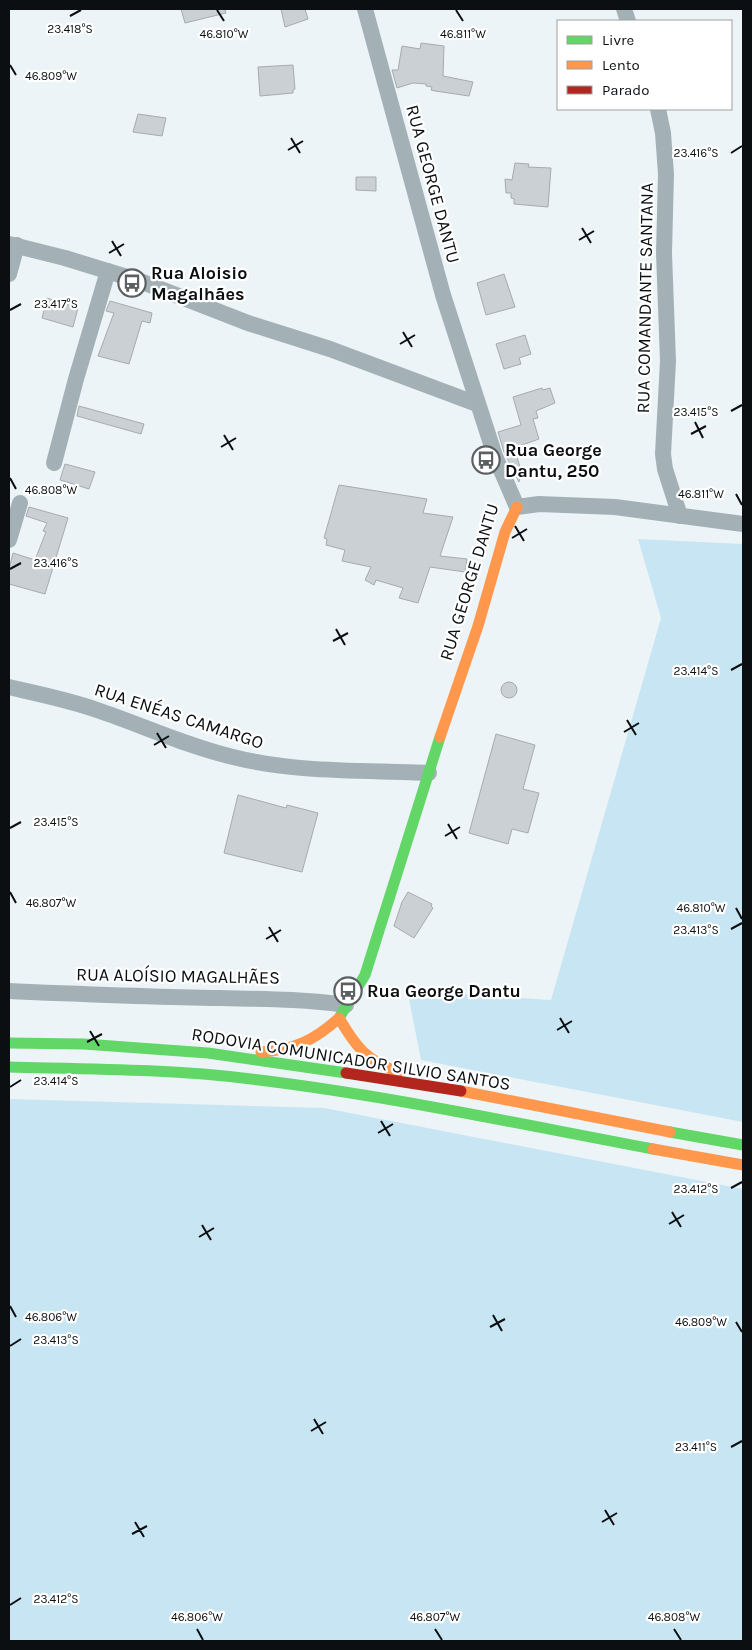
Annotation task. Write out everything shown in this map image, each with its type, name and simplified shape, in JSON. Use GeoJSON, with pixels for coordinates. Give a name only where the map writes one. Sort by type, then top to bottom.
{"type":"FeatureCollection","features":[{"type":"Feature","properties":{"kind":"main road","name":"RUA GEORGE DANTU"},"geometry":{"type":"LineString","coordinates":[[208,1053],[284,1051],[307,1044],[321,1035],[342,1011],[365,975],[478,626],[506,532],[517,507]]}},
{"type":"Feature","properties":{"kind":"main road"},"geometry":{"type":"LineString","coordinates":[[342,1011],[357,1048],[374,1064],[444,1087]]}},
{"type":"Feature","properties":{"kind":"main road","name":"RODOVIA COMUNICADOR SILVIO SANTOS"},"geometry":{"type":"LineString","coordinates":[[9,1043],[84,1044],[208,1053],[444,1087],[602,1120],[743,1145]]}},
{"type":"Feature","properties":{"kind":"main road","name":"RODOVIA COMUNICADOR SILVIO SANTOS"},"geometry":{"type":"LineString","coordinates":[[9,1067],[170,1071],[251,1079],[346,1094],[743,1166]]}},
{"type":"Feature","properties":{"kind":"street","name":"RUA GEORGE DANTU"},"geometry":{"type":"LineString","coordinates":[[365,9],[443,295],[495,456],[517,507]]}},
{"type":"Feature","properties":{"kind":"street","name":"RUA COMANDANTE SANTANA"},"geometry":{"type":"LineString","coordinates":[[658,110],[663,133],[666,174],[664,253],[668,361],[663,454],[665,469],[680,516]]}},
{"type":"Feature","properties":{"kind":"street"},"geometry":{"type":"LineString","coordinates":[[9,274],[13,244],[108,271],[248,323],[330,348],[477,404]]}},
{"type":"Feature","properties":{"kind":"street"},"geometry":{"type":"LineString","coordinates":[[56,456],[76,379],[108,271]]}},
{"type":"Feature","properties":{"kind":"street"},"geometry":{"type":"LineString","coordinates":[[9,540],[20,503]]}},
{"type":"Feature","properties":{"kind":"street"},"geometry":{"type":"LineString","coordinates":[[517,507],[539,504],[596,506],[743,524]]}},
{"type":"Feature","properties":{"kind":"street","name":"RUA ENÉAS CAMARGO"},"geometry":{"type":"LineString","coordinates":[[9,687],[95,709],[193,745],[268,765],[305,769],[429,773]]}},
{"type":"Feature","properties":{"kind":"street","name":"RUA ALOÍSIO MAGALHÃES"},"geometry":{"type":"LineString","coordinates":[[9,991],[308,999],[342,1011]]}},
{"type":"Feature","properties":{"kind":"shaded area"},"geometry":{"type":"Polygon","coordinates":[[[638,539],[743,544],[743,1122],[421,1060],[409,999],[451,993],[551,1000],[661,618],[638,539]]]}},
{"type":"Feature","properties":{"kind":"shaded area"},"geometry":{"type":"Polygon","coordinates":[[[9,1099],[324,1108],[743,1189],[743,1641],[9,1641],[9,1099]]]}},
{"type":"Feature","properties":{"kind":"building"},"geometry":{"type":"Polygon","coordinates":[[[181,9],[225,9],[226,13],[185,23],[181,9]]]}},
{"type":"Feature","properties":{"kind":"building"},"geometry":{"type":"Polygon","coordinates":[[[281,9],[305,9],[308,19],[285,27],[281,9]]]}},
{"type":"Feature","properties":{"kind":"building"},"geometry":{"type":"Polygon","coordinates":[[[421,43],[444,46],[443,76],[473,82],[469,96],[431,90],[432,87],[426,86],[426,84],[413,83],[397,88],[392,70],[398,70],[402,46],[420,49],[421,43]]]}},
{"type":"Feature","properties":{"kind":"building"},"geometry":{"type":"Polygon","coordinates":[[[293,65],[295,89],[293,93],[260,96],[258,67],[293,65]]]}},
{"type":"Feature","properties":{"kind":"building"},"geometry":{"type":"Polygon","coordinates":[[[138,114],[166,118],[162,136],[133,132],[138,114]]]}},
{"type":"Feature","properties":{"kind":"building"},"geometry":{"type":"Polygon","coordinates":[[[515,163],[529,164],[528,167],[551,168],[548,207],[514,204],[511,193],[506,193],[505,179],[512,180],[515,163]]]}},
{"type":"Feature","properties":{"kind":"building"},"geometry":{"type":"Polygon","coordinates":[[[356,177],[376,177],[376,191],[356,190],[356,177]]]}},
{"type":"Feature","properties":{"kind":"building"},"geometry":{"type":"Polygon","coordinates":[[[504,274],[515,307],[486,315],[477,283],[504,274]]]}},
{"type":"Feature","properties":{"kind":"building"},"geometry":{"type":"Polygon","coordinates":[[[47,298],[78,308],[73,327],[42,318],[47,298]]]}},
{"type":"Feature","properties":{"kind":"building"},"geometry":{"type":"Polygon","coordinates":[[[110,301],[152,313],[150,323],[142,321],[129,364],[98,356],[114,313],[106,311],[110,301]]]}},
{"type":"Feature","properties":{"kind":"building"},"geometry":{"type":"Polygon","coordinates":[[[525,335],[531,354],[519,358],[521,364],[504,369],[496,344],[525,335]]]}},
{"type":"Feature","properties":{"kind":"building"},"geometry":{"type":"Polygon","coordinates":[[[542,388],[543,390],[550,388],[555,403],[536,411],[538,418],[533,419],[539,439],[514,448],[521,470],[519,482],[504,452],[498,432],[521,425],[513,397],[542,388]]]}},
{"type":"Feature","properties":{"kind":"building"},"geometry":{"type":"Polygon","coordinates":[[[79,406],[144,424],[141,434],[77,416],[79,406]]]}},
{"type":"Feature","properties":{"kind":"building"},"geometry":{"type":"Polygon","coordinates":[[[65,464],[95,472],[89,489],[60,480],[65,464]]]}},
{"type":"Feature","properties":{"kind":"building"},"geometry":{"type":"Polygon","coordinates":[[[339,485],[427,499],[423,513],[453,517],[440,556],[467,559],[465,572],[430,567],[418,603],[399,598],[403,588],[376,580],[374,585],[365,580],[371,567],[342,561],[345,550],[326,545],[327,539],[324,538],[339,485]]]}},
{"type":"Feature","properties":{"kind":"building"},"geometry":{"type":"Polygon","coordinates":[[[29,507],[68,518],[45,594],[9,584],[9,569],[13,553],[35,560],[46,532],[43,531],[47,523],[26,516],[29,507]]]}},
{"type":"Feature","properties":{"kind":"building"},"geometry":{"type":"Polygon","coordinates":[[[509,682],[515,684],[517,690],[515,696],[509,698],[503,696],[501,690],[503,684],[509,682]]]}},
{"type":"Feature","properties":{"kind":"building"},"geometry":{"type":"Polygon","coordinates":[[[496,734],[535,745],[523,789],[539,793],[528,833],[512,829],[508,844],[469,833],[496,734]]]}},
{"type":"Feature","properties":{"kind":"building"},"geometry":{"type":"Polygon","coordinates":[[[238,795],[286,808],[287,805],[318,813],[302,872],[224,853],[238,795]]]}},
{"type":"Feature","properties":{"kind":"building"},"geometry":{"type":"Polygon","coordinates":[[[408,892],[432,904],[433,908],[414,938],[394,926],[402,902],[408,892]]]}},
{"type":"Feature","properties":{"kind":"traffic: fast"},"geometry":{"type":"LineString","coordinates":[[339,1018],[365,975],[440,737]]}},
{"type":"Feature","properties":{"kind":"traffic: fast"},"geometry":{"type":"LineString","coordinates":[[9,1043],[84,1044],[208,1053],[346,1073]]}},
{"type":"Feature","properties":{"kind":"traffic: fast"},"geometry":{"type":"LineString","coordinates":[[9,1067],[160,1071],[251,1079],[352,1093],[653,1149]]}},
{"type":"Feature","properties":{"kind":"traffic: fast"},"geometry":{"type":"LineString","coordinates":[[670,1132],[743,1145]]}},
{"type":"Feature","properties":{"kind":"traffic: slow"},"geometry":{"type":"LineString","coordinates":[[440,737],[478,626],[505,532],[517,507]]}},
{"type":"Feature","properties":{"kind":"traffic: slow"},"geometry":{"type":"LineString","coordinates":[[261,1052],[294,1046],[312,1038],[339,1018],[363,1051],[378,1063],[398,1072]]}},
{"type":"Feature","properties":{"kind":"traffic: slow"},"geometry":{"type":"LineString","coordinates":[[461,1091],[670,1132]]}},
{"type":"Feature","properties":{"kind":"traffic: slow"},"geometry":{"type":"LineString","coordinates":[[653,1149],[743,1165]]}},
{"type":"Feature","properties":{"kind":"traffic: jam"},"geometry":{"type":"LineString","coordinates":[[346,1073],[461,1091]]}},
{"type":"Feature","properties":{"kind":"place","name":"Rua Aloisio Magalhães"},"geometry":{"type":"Point","coordinates":[132,283]}},
{"type":"Feature","properties":{"kind":"place","name":"Rua George Dantu, 250"},"geometry":{"type":"Point","coordinates":[486,460]}},
{"type":"Feature","properties":{"kind":"place","name":"Rua George Dantu"},"geometry":{"type":"Point","coordinates":[348,991]}}]}
